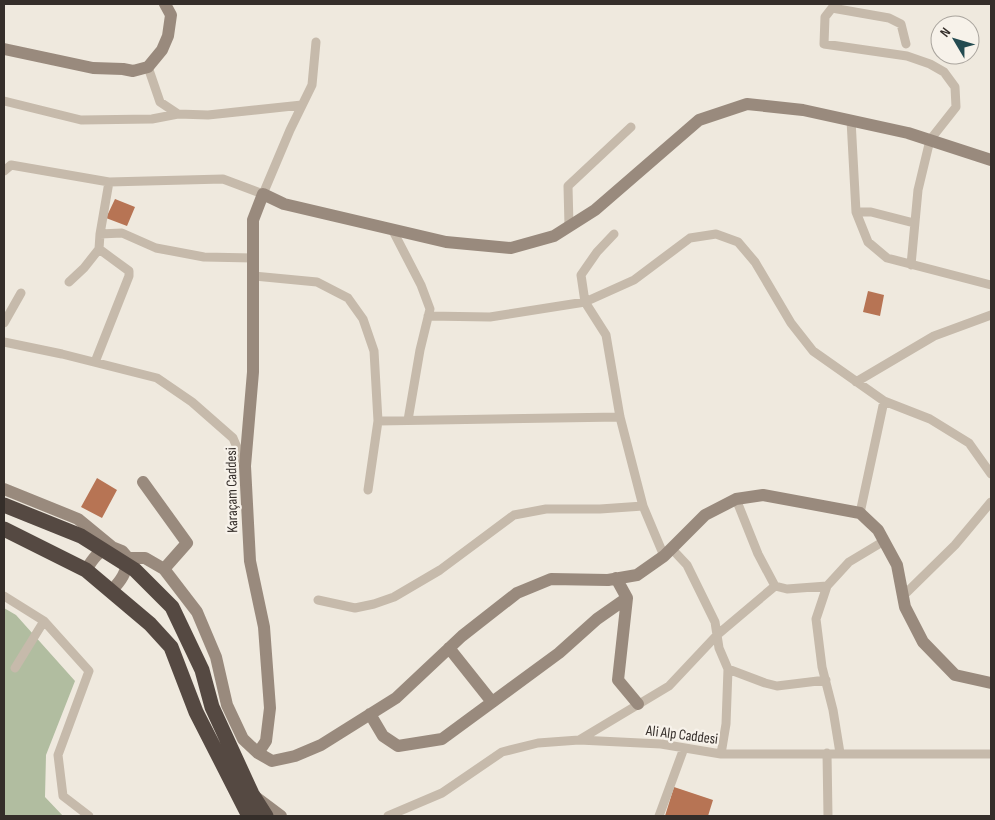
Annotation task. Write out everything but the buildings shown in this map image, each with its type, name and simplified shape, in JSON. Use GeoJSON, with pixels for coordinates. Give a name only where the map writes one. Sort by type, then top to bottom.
{"type":"FeatureCollection","features":[{"type":"Feature","properties":{"kind":"highway"},"geometry":{"type":"LineString","coordinates":[[4,505],[81,536],[128,561],[172,607],[196,654],[212,706],[252,794],[266,816]]}},
{"type":"Feature","properties":{"kind":"highway"},"geometry":{"type":"LineString","coordinates":[[4,529],[86,570],[150,624],[171,647],[196,712],[249,816]]}},
{"type":"Feature","properties":{"kind":"street"},"geometry":{"type":"LineString","coordinates":[[4,49],[93,68],[133,71],[148,67],[162,50],[168,36],[171,15],[165,4]]}},
{"type":"Feature","properties":{"kind":"street"},"geometry":{"type":"LineString","coordinates":[[906,44],[900,24],[889,18],[832,8],[825,18],[824,44],[907,56],[930,64],[944,72],[955,87],[956,107],[930,140],[918,190],[911,264]]}},
{"type":"Feature","properties":{"kind":"street"},"geometry":{"type":"LineString","coordinates":[[263,194],[312,84],[316,42]]}},
{"type":"Feature","properties":{"kind":"street"},"geometry":{"type":"LineString","coordinates":[[148,67],[160,102],[178,114]]}},
{"type":"Feature","properties":{"kind":"street"},"geometry":{"type":"LineString","coordinates":[[4,101],[81,120],[152,119],[178,114],[208,115],[302,105]]}},
{"type":"Feature","properties":{"kind":"street"},"geometry":{"type":"LineString","coordinates":[[6,166],[109,182],[223,178],[284,204],[446,242],[511,248],[554,236],[595,210],[699,120],[748,104],[802,110],[908,133],[991,160]]}},
{"type":"Feature","properties":{"kind":"street"},"geometry":{"type":"LineString","coordinates":[[851,120],[856,212],[868,242],[886,258],[991,285]]}},
{"type":"Feature","properties":{"kind":"street"},"geometry":{"type":"LineString","coordinates":[[569,226],[568,186],[631,126]]}},
{"type":"Feature","properties":{"kind":"street"},"geometry":{"type":"LineString","coordinates":[[69,282],[84,268],[99,249],[109,182]]}},
{"type":"Feature","properties":{"kind":"street","name":"Karaçam Caddesi"},"geometry":{"type":"LineString","coordinates":[[258,753],[266,741],[270,708],[264,628],[250,561],[245,466],[253,372],[253,220],[263,194]]}},
{"type":"Feature","properties":{"kind":"street"},"geometry":{"type":"LineString","coordinates":[[856,212],[871,212],[914,223]]}},
{"type":"Feature","properties":{"kind":"street"},"geometry":{"type":"LineString","coordinates":[[392,229],[430,309],[420,350],[408,420]]}},
{"type":"Feature","properties":{"kind":"street"},"geometry":{"type":"LineString","coordinates":[[100,234],[122,232],[156,248],[204,257],[253,258]]}},
{"type":"Feature","properties":{"kind":"street"},"geometry":{"type":"LineString","coordinates":[[614,234],[597,252],[581,275],[585,302],[606,335],[620,417],[643,506],[668,553],[687,565],[715,622],[720,648],[728,669],[726,724],[720,754]]}},
{"type":"Feature","properties":{"kind":"street"},"geometry":{"type":"LineString","coordinates":[[428,316],[490,317],[585,302],[634,280],[690,238],[716,234],[738,242],[755,262],[791,323],[813,351],[884,401],[930,419],[969,443],[991,474]]}},
{"type":"Feature","properties":{"kind":"street"},"geometry":{"type":"LineString","coordinates":[[95,362],[129,276],[129,271],[99,249]]}},
{"type":"Feature","properties":{"kind":"street"},"geometry":{"type":"LineString","coordinates":[[253,276],[317,282],[348,298],[362,319],[374,351],[378,421],[368,490]]}},
{"type":"Feature","properties":{"kind":"street"},"geometry":{"type":"LineString","coordinates":[[4,323],[21,293]]}},
{"type":"Feature","properties":{"kind":"street"},"geometry":{"type":"LineString","coordinates":[[856,382],[934,336],[991,315]]}},
{"type":"Feature","properties":{"kind":"street"},"geometry":{"type":"LineString","coordinates":[[4,342],[157,378],[192,402],[233,438],[245,466]]}},
{"type":"Feature","properties":{"kind":"street"},"geometry":{"type":"LineString","coordinates":[[860,513],[884,401]]}},
{"type":"Feature","properties":{"kind":"street"},"geometry":{"type":"LineString","coordinates":[[378,421],[620,417]]}},
{"type":"Feature","properties":{"kind":"street"},"geometry":{"type":"LineString","coordinates":[[143,482],[187,543],[164,569]]}},
{"type":"Feature","properties":{"kind":"street"},"geometry":{"type":"LineString","coordinates":[[4,489],[78,519],[107,549],[92,560],[86,570]]}},
{"type":"Feature","properties":{"kind":"street"},"geometry":{"type":"LineString","coordinates":[[112,591],[121,581],[128,561],[145,558],[164,569],[197,612],[216,657],[227,705],[243,739],[258,753],[272,761],[295,756],[321,745],[396,698],[449,648],[518,592],[551,579],[608,580],[637,575],[668,553],[705,515],[736,499],[763,495],[860,513],[878,530],[897,565],[905,607],[923,642],[955,675],[991,684]]}},
{"type":"Feature","properties":{"kind":"street"},"geometry":{"type":"LineString","coordinates":[[736,499],[758,554],[775,586],[787,589],[826,586]]}},
{"type":"Feature","properties":{"kind":"street"},"geometry":{"type":"LineString","coordinates":[[903,596],[955,545],[991,502]]}},
{"type":"Feature","properties":{"kind":"street"},"geometry":{"type":"LineString","coordinates":[[318,600],[355,608],[394,597],[440,570],[514,515],[546,509],[600,509],[643,506]]}},
{"type":"Feature","properties":{"kind":"street"},"geometry":{"type":"LineString","coordinates":[[840,753],[816,619],[826,586],[849,562],[884,541]]}},
{"type":"Feature","properties":{"kind":"street"},"geometry":{"type":"LineString","coordinates":[[616,578],[627,598],[618,680],[638,704]]}},
{"type":"Feature","properties":{"kind":"street"},"geometry":{"type":"LineString","coordinates":[[579,740],[669,686],[717,635],[775,586]]}},
{"type":"Feature","properties":{"kind":"street"},"geometry":{"type":"LineString","coordinates":[[4,596],[44,621],[89,671],[58,755],[63,796],[89,816]]}},
{"type":"Feature","properties":{"kind":"street"},"geometry":{"type":"LineString","coordinates":[[370,714],[383,736],[398,746],[442,739],[559,653],[597,618],[627,598]]}},
{"type":"Feature","properties":{"kind":"street"},"geometry":{"type":"LineString","coordinates":[[15,668],[44,621]]}},
{"type":"Feature","properties":{"kind":"street"},"geometry":{"type":"LineString","coordinates":[[449,648],[492,702]]}},
{"type":"Feature","properties":{"kind":"street"},"geometry":{"type":"LineString","coordinates":[[728,669],[777,686],[826,680]]}},
{"type":"Feature","properties":{"kind":"street","name":"Ali Alp Caddesi"},"geometry":{"type":"LineString","coordinates":[[388,816],[442,793],[502,752],[538,742],[579,740],[661,744],[720,754],[991,754]]}},
{"type":"Feature","properties":{"kind":"street"},"geometry":{"type":"LineString","coordinates":[[658,816],[684,748]]}},
{"type":"Feature","properties":{"kind":"street"},"geometry":{"type":"LineString","coordinates":[[827,753],[828,816]]}},
{"type":"Feature","properties":{"kind":"street"},"geometry":{"type":"LineString","coordinates":[[252,794],[281,816]]}},
{"type":"Feature","properties":{"kind":"green space"},"geometry":{"type":"Polygon","coordinates":[[[4,608],[16,615],[75,681],[46,755],[45,797],[63,816],[4,816],[4,608]]]}}]}
